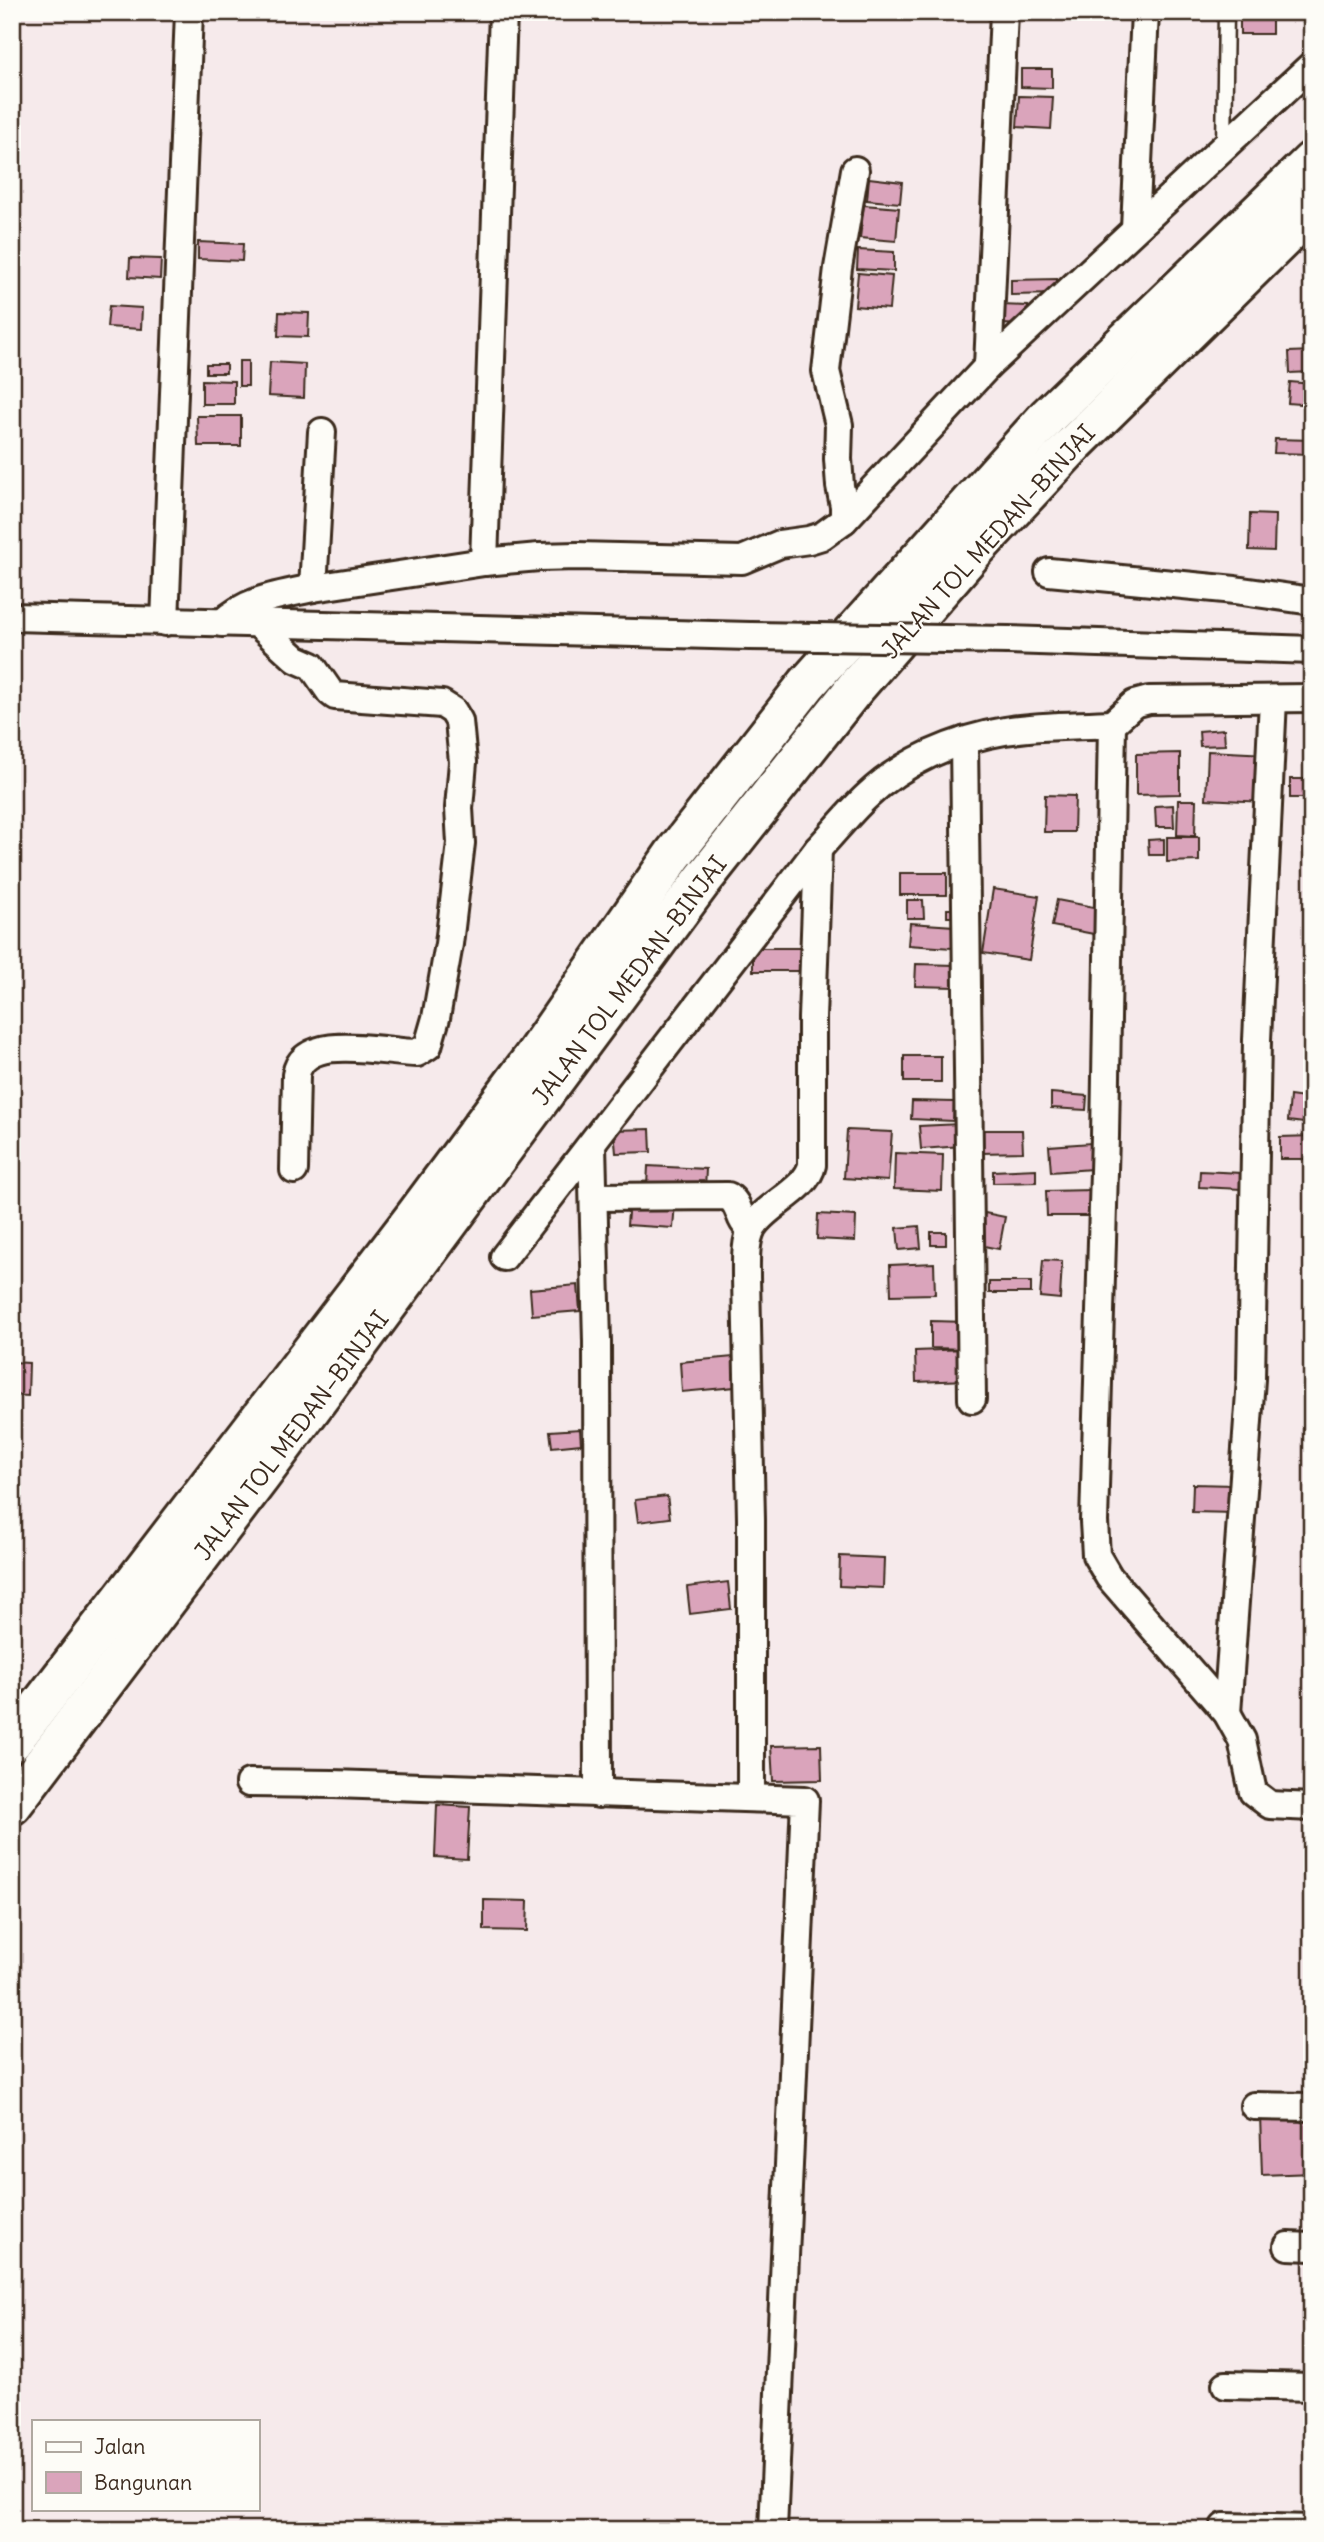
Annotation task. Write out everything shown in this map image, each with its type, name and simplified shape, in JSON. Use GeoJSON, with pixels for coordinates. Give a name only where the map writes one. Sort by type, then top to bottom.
{"type":"FeatureCollection","features":[{"type":"Feature","properties":{"kind":"highway","name":"JALAN TOL MEDAN–BINJAI"},"geometry":{"type":"LineString","coordinates":[[12,1742],[415,1216],[531,1060],[673,855],[807,684],[1048,416],[1312,161]]}},
{"type":"Feature","properties":{"kind":"highway","name":"JALAN TOL MEDAN–BINJAI"},"geometry":{"type":"LineString","coordinates":[[12,1805],[261,1476],[702,881],[855,688],[974,551],[1073,444],[1312,210]]}},
{"type":"Feature","properties":{"kind":"street"},"geometry":{"type":"LineString","coordinates":[[164,622],[189,12]]}},
{"type":"Feature","properties":{"kind":"street"},"geometry":{"type":"LineString","coordinates":[[484,562],[503,12]]}},
{"type":"Feature","properties":{"kind":"street"},"geometry":{"type":"LineString","coordinates":[[988,366],[1004,12]]}},
{"type":"Feature","properties":{"kind":"street"},"geometry":{"type":"LineString","coordinates":[[1135,228],[1145,12]]}},
{"type":"Feature","properties":{"kind":"street"},"geometry":{"type":"LineString","coordinates":[[222,623],[248,604],[313,588],[484,562],[577,556],[742,560],[780,544],[822,536],[844,520],[988,366],[1312,65]]}},
{"type":"Feature","properties":{"kind":"street"},"geometry":{"type":"LineString","coordinates":[[844,520],[845,506],[838,459],[839,425],[826,371],[838,268],[855,170]]}},
{"type":"Feature","properties":{"kind":"street"},"geometry":{"type":"LineString","coordinates":[[313,588],[322,432]]}},
{"type":"Feature","properties":{"kind":"street"},"geometry":{"type":"LineString","coordinates":[[1049,572],[1235,590],[1312,601]]}},
{"type":"Feature","properties":{"kind":"street"},"geometry":{"type":"LineString","coordinates":[[12,619],[1008,640],[1312,650]]}},
{"type":"Feature","properties":{"kind":"street"},"geometry":{"type":"LineString","coordinates":[[258,624],[296,659],[312,666],[335,696],[442,704],[453,711],[459,721],[463,762],[459,808],[461,843],[449,944],[432,1036],[425,1049],[417,1053],[326,1048],[304,1058],[296,1075],[294,1170]]}},
{"type":"Feature","properties":{"kind":"street"},"geometry":{"type":"LineString","coordinates":[[504,1257],[818,849],[866,797],[892,776],[939,750],[1006,731],[1112,724],[1141,701],[1312,698]]}},
{"type":"Feature","properties":{"kind":"street"},"geometry":{"type":"LineString","coordinates":[[1227,1713],[1251,1379],[1257,1040],[1273,699]]}},
{"type":"Feature","properties":{"kind":"street"},"geometry":{"type":"LineString","coordinates":[[1112,724],[1105,1136],[1094,1522],[1096,1555],[1109,1577],[1227,1713],[1242,1740],[1253,1792],[1270,1805],[1312,1807]]}},
{"type":"Feature","properties":{"kind":"street"},"geometry":{"type":"LineString","coordinates":[[964,741],[972,1399]]}},
{"type":"Feature","properties":{"kind":"street"},"geometry":{"type":"LineString","coordinates":[[751,1797],[747,1247],[751,1230],[760,1217],[808,1175],[812,1165],[812,1017],[818,849]]}},
{"type":"Feature","properties":{"kind":"street"},"geometry":{"type":"LineString","coordinates":[[592,1144],[597,1356],[598,1794]]}},
{"type":"Feature","properties":{"kind":"street"},"geometry":{"type":"LineString","coordinates":[[594,1197],[728,1196],[737,1205],[742,1222],[751,1230]]}},
{"type":"Feature","properties":{"kind":"street"},"geometry":{"type":"LineString","coordinates":[[249,1783],[805,1800],[773,2530]]}},
{"type":"Feature","properties":{"kind":"street"},"geometry":{"type":"LineString","coordinates":[[1254,2106],[1312,2107]]}},
{"type":"Feature","properties":{"kind":"street"},"geometry":{"type":"LineString","coordinates":[[1226,2385],[1312,2387]]}},
{"type":"Feature","properties":{"kind":"street"},"geometry":{"type":"LineString","coordinates":[[1224,2527],[1312,2529]]}},
{"type":"Feature","properties":{"kind":"lane"},"geometry":{"type":"LineString","coordinates":[[1224,147],[1226,12]]}},
{"type":"Feature","properties":{"kind":"building"},"geometry":{"type":"Polygon","coordinates":[[[1029,12],[1048,12],[1048,17],[1029,17],[1029,12]]]}},
{"type":"Feature","properties":{"kind":"building"},"geometry":{"type":"Polygon","coordinates":[[[1240,18],[1272,18],[1272,34],[1240,34],[1240,18]]]}},
{"type":"Feature","properties":{"kind":"building"},"geometry":{"type":"Polygon","coordinates":[[[1021,69],[1052,69],[1052,88],[1021,87],[1021,69]]]}},
{"type":"Feature","properties":{"kind":"building"},"geometry":{"type":"Polygon","coordinates":[[[1019,96],[1053,97],[1051,129],[1017,127],[1019,96]]]}},
{"type":"Feature","properties":{"kind":"building"},"geometry":{"type":"Polygon","coordinates":[[[869,178],[902,182],[900,203],[867,200],[869,178]]]}},
{"type":"Feature","properties":{"kind":"building"},"geometry":{"type":"Polygon","coordinates":[[[864,205],[899,208],[896,241],[860,238],[864,205]]]}},
{"type":"Feature","properties":{"kind":"building"},"geometry":{"type":"Polygon","coordinates":[[[198,242],[243,244],[242,261],[198,259],[198,242]]]}},
{"type":"Feature","properties":{"kind":"building"},"geometry":{"type":"Polygon","coordinates":[[[858,250],[894,252],[894,271],[857,269],[858,250]]]}},
{"type":"Feature","properties":{"kind":"building"},"geometry":{"type":"Polygon","coordinates":[[[130,258],[161,259],[160,279],[129,277],[130,258]]]}},
{"type":"Feature","properties":{"kind":"building"},"geometry":{"type":"Polygon","coordinates":[[[858,273],[892,276],[889,309],[855,306],[858,273]]]}},
{"type":"Feature","properties":{"kind":"building"},"geometry":{"type":"Polygon","coordinates":[[[1057,279],[1057,294],[1011,295],[1011,280],[1057,279]]]}},
{"type":"Feature","properties":{"kind":"building"},"geometry":{"type":"Polygon","coordinates":[[[1001,305],[1028,306],[1027,325],[1000,324],[1001,305]]]}},
{"type":"Feature","properties":{"kind":"building"},"geometry":{"type":"Polygon","coordinates":[[[109,306],[142,308],[141,329],[107,327],[109,306]]]}},
{"type":"Feature","properties":{"kind":"building"},"geometry":{"type":"Polygon","coordinates":[[[279,312],[309,313],[308,337],[278,336],[279,312]]]}},
{"type":"Feature","properties":{"kind":"building"},"geometry":{"type":"Polygon","coordinates":[[[1312,351],[1312,372],[1290,373],[1289,352],[1312,351]]]}},
{"type":"Feature","properties":{"kind":"building"},"geometry":{"type":"Polygon","coordinates":[[[239,361],[248,361],[248,386],[239,386],[239,361]]]}},
{"type":"Feature","properties":{"kind":"building"},"geometry":{"type":"Polygon","coordinates":[[[270,362],[305,364],[304,398],[268,396],[270,362]]]}},
{"type":"Feature","properties":{"kind":"building"},"geometry":{"type":"Polygon","coordinates":[[[206,364],[226,364],[226,373],[206,373],[206,364]]]}},
{"type":"Feature","properties":{"kind":"building"},"geometry":{"type":"Polygon","coordinates":[[[202,380],[234,381],[234,404],[202,404],[202,380]]]}},
{"type":"Feature","properties":{"kind":"building"},"geometry":{"type":"Polygon","coordinates":[[[1290,382],[1312,384],[1312,405],[1288,403],[1290,382]]]}},
{"type":"Feature","properties":{"kind":"building"},"geometry":{"type":"Polygon","coordinates":[[[197,416],[241,416],[241,446],[198,446],[197,416]]]}},
{"type":"Feature","properties":{"kind":"building"},"geometry":{"type":"Polygon","coordinates":[[[1275,439],[1312,440],[1312,454],[1274,453],[1275,439]]]}},
{"type":"Feature","properties":{"kind":"building"},"geometry":{"type":"Polygon","coordinates":[[[1250,514],[1275,515],[1274,551],[1249,550],[1250,514]]]}},
{"type":"Feature","properties":{"kind":"building"},"geometry":{"type":"Polygon","coordinates":[[[1224,729],[1225,745],[1200,746],[1199,731],[1224,729]]]}},
{"type":"Feature","properties":{"kind":"building"},"geometry":{"type":"Polygon","coordinates":[[[1208,751],[1267,754],[1264,802],[1206,799],[1208,751]]]}},
{"type":"Feature","properties":{"kind":"building"},"geometry":{"type":"Polygon","coordinates":[[[1180,753],[1180,794],[1136,795],[1136,754],[1180,753]]]}},
{"type":"Feature","properties":{"kind":"building"},"geometry":{"type":"Polygon","coordinates":[[[1290,779],[1312,779],[1312,798],[1290,798],[1290,779]]]}},
{"type":"Feature","properties":{"kind":"building"},"geometry":{"type":"Polygon","coordinates":[[[1045,795],[1075,796],[1074,832],[1044,832],[1045,795]]]}},
{"type":"Feature","properties":{"kind":"building"},"geometry":{"type":"Polygon","coordinates":[[[1178,800],[1196,800],[1195,836],[1177,835],[1178,800]]]}},
{"type":"Feature","properties":{"kind":"building"},"geometry":{"type":"Polygon","coordinates":[[[1173,805],[1174,827],[1156,827],[1155,806],[1173,805]]]}},
{"type":"Feature","properties":{"kind":"building"},"geometry":{"type":"Polygon","coordinates":[[[1167,837],[1199,837],[1199,861],[1167,862],[1167,837]]]}},
{"type":"Feature","properties":{"kind":"building"},"geometry":{"type":"Polygon","coordinates":[[[1164,839],[1164,855],[1149,855],[1148,840],[1164,839]]]}},
{"type":"Feature","properties":{"kind":"building"},"geometry":{"type":"Polygon","coordinates":[[[900,873],[947,873],[947,895],[900,895],[900,873]]]}},
{"type":"Feature","properties":{"kind":"building"},"geometry":{"type":"Polygon","coordinates":[[[993,889],[1039,896],[1029,960],[983,953],[993,889]]]}},
{"type":"Feature","properties":{"kind":"building"},"geometry":{"type":"Polygon","coordinates":[[[907,900],[923,900],[924,918],[907,918],[907,900]]]}},
{"type":"Feature","properties":{"kind":"building"},"geometry":{"type":"Polygon","coordinates":[[[1057,900],[1104,909],[1099,935],[1052,926],[1057,900]]]}},
{"type":"Feature","properties":{"kind":"building"},"geometry":{"type":"Polygon","coordinates":[[[947,909],[959,909],[959,917],[947,917],[947,909]]]}},
{"type":"Feature","properties":{"kind":"building"},"geometry":{"type":"Polygon","coordinates":[[[910,923],[954,926],[952,948],[908,945],[910,923]]]}},
{"type":"Feature","properties":{"kind":"building"},"geometry":{"type":"Polygon","coordinates":[[[753,948],[801,948],[801,971],[753,971],[753,948]]]}},
{"type":"Feature","properties":{"kind":"building"},"geometry":{"type":"Polygon","coordinates":[[[916,964],[956,965],[955,987],[915,986],[916,964]]]}},
{"type":"Feature","properties":{"kind":"building"},"geometry":{"type":"Polygon","coordinates":[[[904,1056],[941,1056],[941,1082],[904,1082],[904,1056]]]}},
{"type":"Feature","properties":{"kind":"building"},"geometry":{"type":"Polygon","coordinates":[[[1051,1093],[1087,1096],[1086,1110],[1051,1108],[1051,1093]]]}},
{"type":"Feature","properties":{"kind":"building"},"geometry":{"type":"Polygon","coordinates":[[[1290,1096],[1312,1099],[1312,1124],[1288,1121],[1290,1096]]]}},
{"type":"Feature","properties":{"kind":"building"},"geometry":{"type":"Polygon","coordinates":[[[912,1101],[954,1102],[953,1121],[911,1119],[912,1101]]]}},
{"type":"Feature","properties":{"kind":"building"},"geometry":{"type":"Polygon","coordinates":[[[960,1124],[962,1146],[921,1149],[919,1126],[960,1124]]]}},
{"type":"Feature","properties":{"kind":"building"},"geometry":{"type":"Polygon","coordinates":[[[650,1129],[651,1152],[616,1153],[614,1130],[650,1129]]]}},
{"type":"Feature","properties":{"kind":"building"},"geometry":{"type":"Polygon","coordinates":[[[847,1130],[892,1132],[888,1181],[844,1178],[847,1130]]]}},
{"type":"Feature","properties":{"kind":"building"},"geometry":{"type":"Polygon","coordinates":[[[981,1130],[1022,1130],[1023,1152],[981,1153],[981,1130]]]}},
{"type":"Feature","properties":{"kind":"building"},"geometry":{"type":"Polygon","coordinates":[[[1312,1136],[1312,1159],[1280,1159],[1280,1137],[1312,1136]]]}},
{"type":"Feature","properties":{"kind":"building"},"geometry":{"type":"Polygon","coordinates":[[[1091,1143],[1092,1169],[1051,1172],[1049,1146],[1091,1143]]]}},
{"type":"Feature","properties":{"kind":"building"},"geometry":{"type":"Polygon","coordinates":[[[895,1153],[943,1155],[942,1191],[894,1189],[895,1153]]]}},
{"type":"Feature","properties":{"kind":"building"},"geometry":{"type":"Polygon","coordinates":[[[648,1166],[706,1169],[705,1189],[647,1186],[648,1166]]]}},
{"type":"Feature","properties":{"kind":"building"},"geometry":{"type":"Polygon","coordinates":[[[1036,1169],[1036,1182],[993,1183],[993,1171],[1036,1169]]]}},
{"type":"Feature","properties":{"kind":"building"},"geometry":{"type":"Polygon","coordinates":[[[1200,1171],[1242,1173],[1242,1189],[1199,1187],[1200,1171]]]}},
{"type":"Feature","properties":{"kind":"building"},"geometry":{"type":"Polygon","coordinates":[[[1092,1190],[1093,1216],[1047,1216],[1046,1191],[1092,1190]]]}},
{"type":"Feature","properties":{"kind":"building"},"geometry":{"type":"Polygon","coordinates":[[[629,1200],[675,1203],[673,1228],[627,1225],[629,1200]]]}},
{"type":"Feature","properties":{"kind":"building"},"geometry":{"type":"Polygon","coordinates":[[[985,1213],[1005,1217],[999,1249],[979,1245],[985,1213]]]}},
{"type":"Feature","properties":{"kind":"building"},"geometry":{"type":"Polygon","coordinates":[[[818,1214],[856,1216],[855,1241],[817,1239],[818,1214]]]}},
{"type":"Feature","properties":{"kind":"building"},"geometry":{"type":"Polygon","coordinates":[[[919,1226],[921,1248],[899,1250],[897,1228],[919,1226]]]}},
{"type":"Feature","properties":{"kind":"building"},"geometry":{"type":"Polygon","coordinates":[[[931,1232],[946,1232],[946,1245],[931,1245],[931,1232]]]}},
{"type":"Feature","properties":{"kind":"building"},"geometry":{"type":"Polygon","coordinates":[[[1043,1260],[1062,1261],[1060,1299],[1040,1297],[1043,1260]]]}},
{"type":"Feature","properties":{"kind":"building"},"geometry":{"type":"Polygon","coordinates":[[[934,1263],[935,1294],[891,1295],[890,1265],[934,1263]]]}},
{"type":"Feature","properties":{"kind":"building"},"geometry":{"type":"Polygon","coordinates":[[[989,1282],[1031,1282],[1031,1293],[989,1293],[989,1282]]]}},
{"type":"Feature","properties":{"kind":"building"},"geometry":{"type":"Polygon","coordinates":[[[578,1285],[580,1311],[532,1315],[530,1289],[578,1285]]]}},
{"type":"Feature","properties":{"kind":"building"},"geometry":{"type":"Polygon","coordinates":[[[931,1321],[968,1322],[967,1349],[931,1348],[931,1321]]]}},
{"type":"Feature","properties":{"kind":"building"},"geometry":{"type":"Polygon","coordinates":[[[967,1349],[968,1380],[916,1382],[915,1351],[967,1349]]]}},
{"type":"Feature","properties":{"kind":"building"},"geometry":{"type":"Polygon","coordinates":[[[733,1357],[735,1387],[682,1392],[680,1362],[733,1357]]]}},
{"type":"Feature","properties":{"kind":"building"},"geometry":{"type":"Polygon","coordinates":[[[12,1362],[29,1363],[28,1396],[12,1395],[12,1362]]]}},
{"type":"Feature","properties":{"kind":"building"},"geometry":{"type":"Polygon","coordinates":[[[580,1429],[581,1444],[552,1447],[550,1431],[580,1429]]]}},
{"type":"Feature","properties":{"kind":"building"},"geometry":{"type":"Polygon","coordinates":[[[1193,1484],[1235,1485],[1235,1513],[1192,1512],[1193,1484]]]}},
{"type":"Feature","properties":{"kind":"building"},"geometry":{"type":"Polygon","coordinates":[[[667,1496],[670,1518],[638,1522],[635,1500],[667,1496]]]}},
{"type":"Feature","properties":{"kind":"building"},"geometry":{"type":"Polygon","coordinates":[[[840,1556],[884,1558],[883,1588],[839,1586],[840,1556]]]}},
{"type":"Feature","properties":{"kind":"building"},"geometry":{"type":"Polygon","coordinates":[[[728,1582],[731,1609],[690,1614],[687,1587],[728,1582]]]}},
{"type":"Feature","properties":{"kind":"building"},"geometry":{"type":"Polygon","coordinates":[[[821,1745],[822,1780],[773,1781],[771,1746],[821,1745]]]}},
{"type":"Feature","properties":{"kind":"building"},"geometry":{"type":"Polygon","coordinates":[[[437,1805],[470,1807],[467,1859],[435,1857],[437,1805]]]}},
{"type":"Feature","properties":{"kind":"building"},"geometry":{"type":"Polygon","coordinates":[[[484,1900],[528,1901],[527,1931],[484,1930],[484,1900]]]}},
{"type":"Feature","properties":{"kind":"building"},"geometry":{"type":"Polygon","coordinates":[[[1312,2113],[1312,2173],[1262,2175],[1260,2115],[1312,2113]]]}}]}
